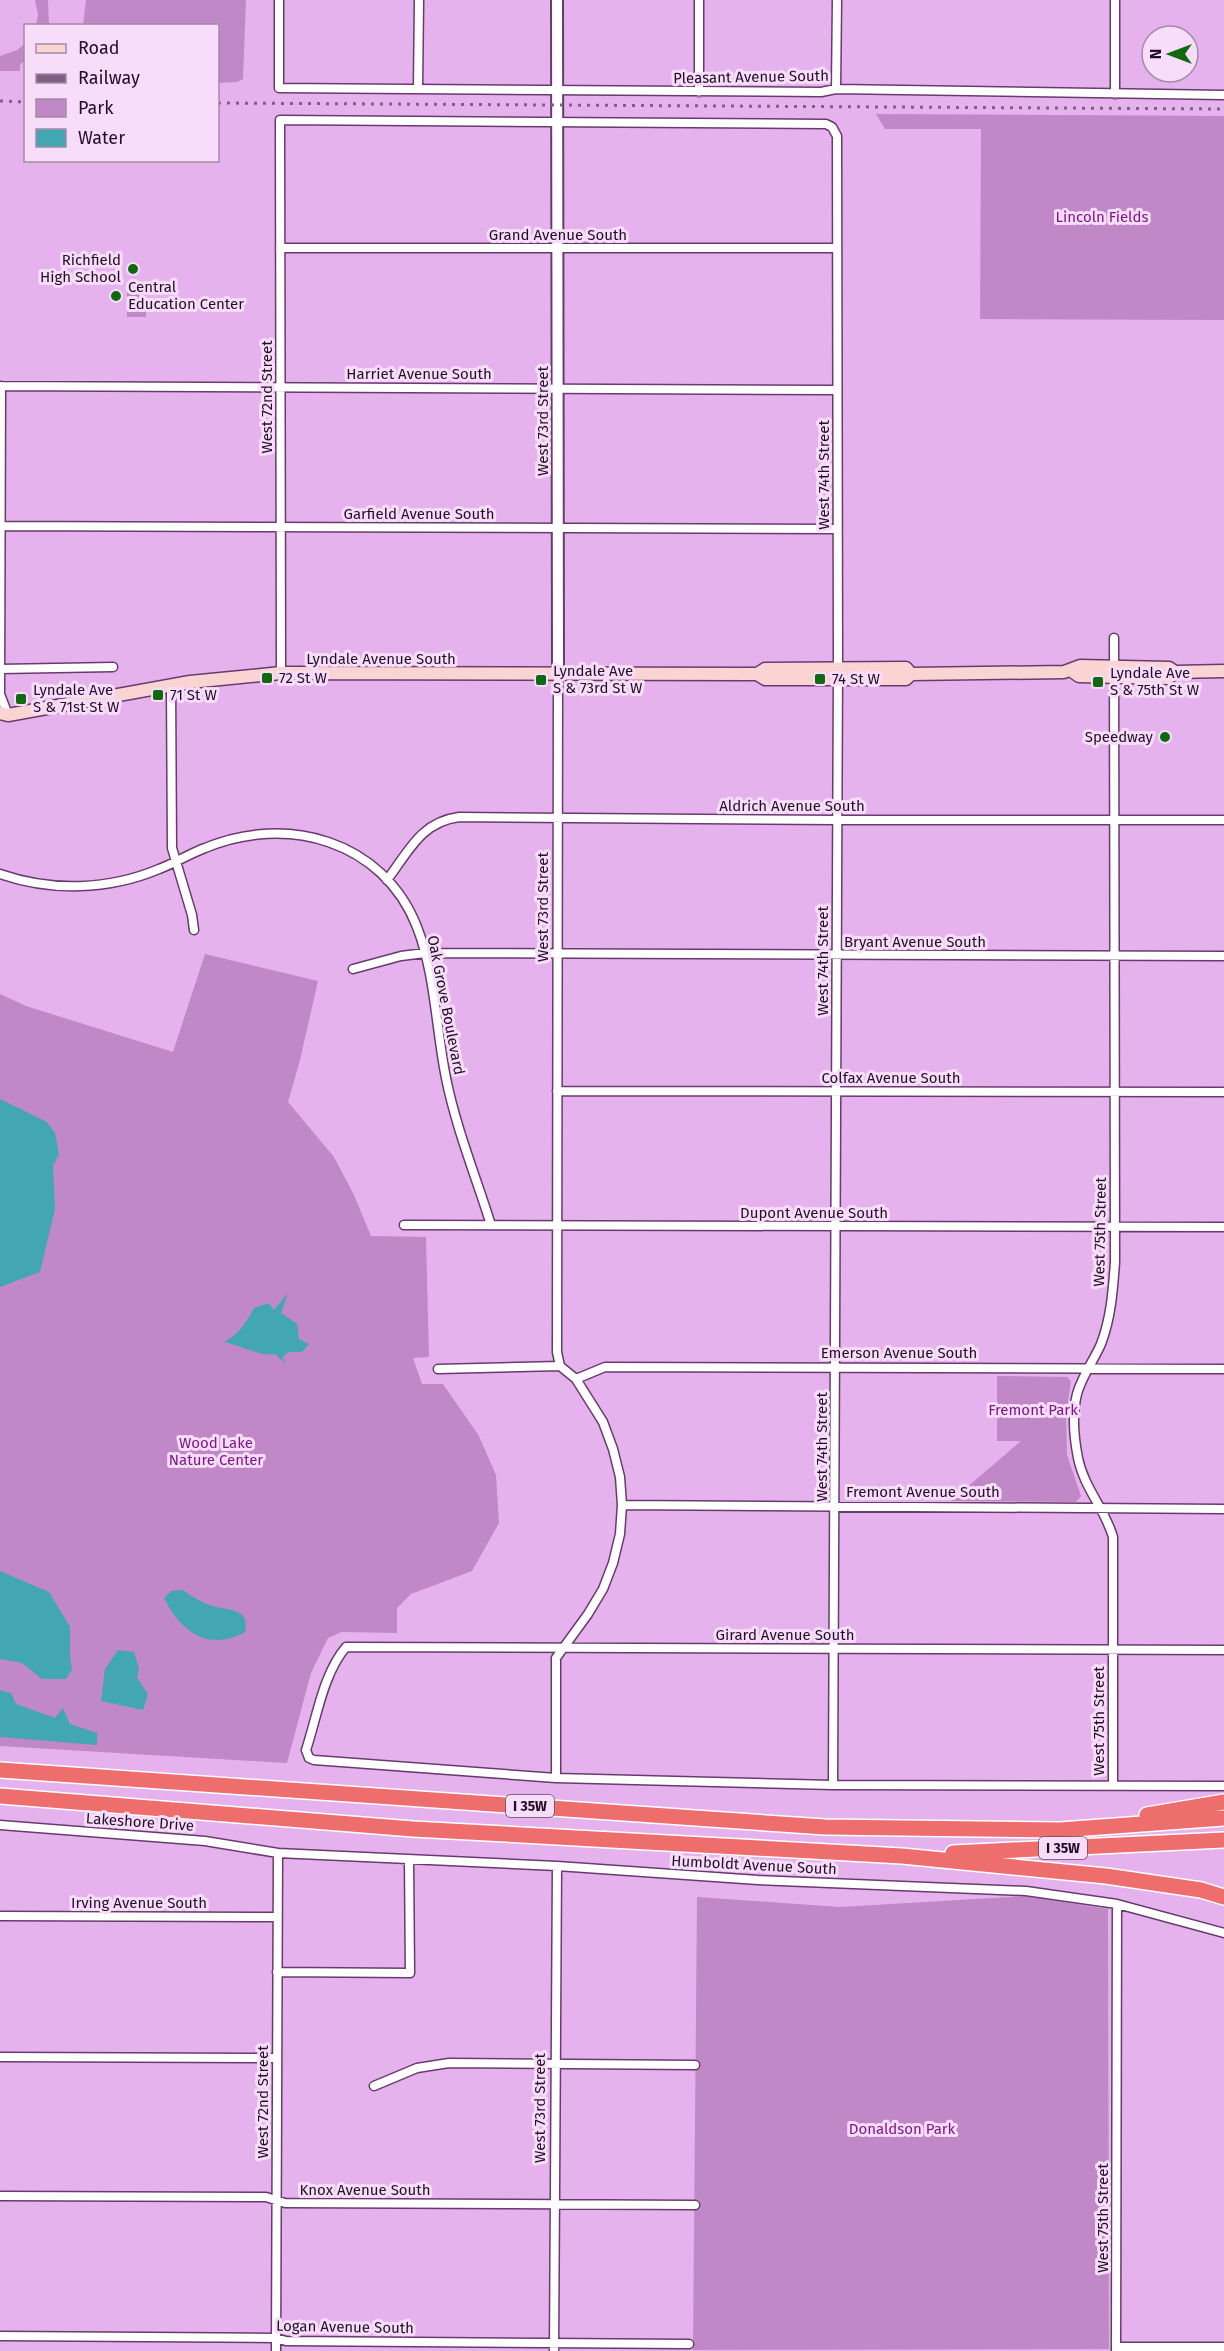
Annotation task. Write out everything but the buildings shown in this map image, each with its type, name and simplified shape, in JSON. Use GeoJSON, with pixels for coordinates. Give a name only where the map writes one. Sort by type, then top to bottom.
{"type":"FeatureCollection","features":[{"type":"Feature","properties":{"kind":"highway","name":"I 35W"},"geometry":{"type":"LineString","coordinates":[[0,1770],[825,1827],[1060,1830],[1224,1818]]}},
{"type":"Feature","properties":{"kind":"highway","name":"I 35W"},"geometry":{"type":"LineString","coordinates":[[0,1796],[413,1829],[902,1856],[1224,1840]]}},
{"type":"Feature","properties":{"kind":"highway"},"geometry":{"type":"LineString","coordinates":[[1060,1830],[1224,1802]]}},
{"type":"Feature","properties":{"kind":"highway"},"geometry":{"type":"LineString","coordinates":[[902,1856],[1106,1876],[1201,1890],[1224,1896]]}},
{"type":"Feature","properties":{"kind":"main road","name":"Lyndale Avenue South"},"geometry":{"type":"LineString","coordinates":[[3,716],[171,685],[281,673],[757,674],[765,669],[906,679],[911,674],[1072,671],[1079,676],[1168,668],[1175,672],[1224,671]]}},
{"type":"Feature","properties":{"kind":"street","name":"Pleasant Avenue South"},"geometry":{"type":"LineString","coordinates":[[279,0],[279,88],[699,92],[821,92],[836,89],[1224,95]]}},
{"type":"Feature","properties":{"kind":"street"},"geometry":{"type":"LineString","coordinates":[[418,88],[419,0]]}},
{"type":"Feature","properties":{"kind":"street","name":"West 73rd Street"},"geometry":{"type":"LineString","coordinates":[[557,0],[556,249],[559,388],[556,1352],[560,1365]]}},
{"type":"Feature","properties":{"kind":"street"},"geometry":{"type":"LineString","coordinates":[[699,0],[699,92]]}},
{"type":"Feature","properties":{"kind":"street"},"geometry":{"type":"LineString","coordinates":[[836,89],[837,0]]}},
{"type":"Feature","properties":{"kind":"street"},"geometry":{"type":"LineString","coordinates":[[1115,0],[1115,94]]}},
{"type":"Feature","properties":{"kind":"street","name":"West 72nd Street"},"geometry":{"type":"LineString","coordinates":[[281,673],[280,120],[557,121]]}},
{"type":"Feature","properties":{"kind":"street","name":"West 74th Street"},"geometry":{"type":"LineString","coordinates":[[557,121],[826,124],[832,127],[837,136],[836,1505],[833,1785]]}},
{"type":"Feature","properties":{"kind":"street","name":"Grand Avenue South"},"geometry":{"type":"LineString","coordinates":[[280,248],[836,248]]}},
{"type":"Feature","properties":{"kind":"street"},"geometry":{"type":"LineString","coordinates":[[0,386],[0,694],[3,716]]}},
{"type":"Feature","properties":{"kind":"street","name":"Harriet Avenue South"},"geometry":{"type":"LineString","coordinates":[[0,386],[837,390]]}},
{"type":"Feature","properties":{"kind":"street","name":"Garfield Avenue South"},"geometry":{"type":"LineString","coordinates":[[1,526],[837,529]]}},
{"type":"Feature","properties":{"kind":"street","name":"West 75th Street"},"geometry":{"type":"LineString","coordinates":[[1113,638],[1114,1280],[1109,1317],[1101,1343],[1077,1393],[1074,1414],[1078,1458],[1084,1479],[1109,1524],[1114,1545],[1113,1785]]}},
{"type":"Feature","properties":{"kind":"street"},"geometry":{"type":"LineString","coordinates":[[1,669],[113,667]]}},
{"type":"Feature","properties":{"kind":"street"},"geometry":{"type":"LineString","coordinates":[[171,685],[172,848],[194,930]]}},
{"type":"Feature","properties":{"kind":"street","name":"Aldrich Avenue South"},"geometry":{"type":"LineString","coordinates":[[387,880],[425,829],[435,823],[459,817],[1224,820]]}},
{"type":"Feature","properties":{"kind":"street","name":"Oak Grove Boulevard"},"geometry":{"type":"LineString","coordinates":[[0,874],[42,885],[102,885],[131,879],[234,838],[275,833],[300,834],[348,849],[387,880],[409,910],[416,925],[425,953],[446,1077],[491,1226]]}},
{"type":"Feature","properties":{"kind":"street","name":"Bryant Avenue South"},"geometry":{"type":"LineString","coordinates":[[353,969],[401,956],[425,953],[1224,956]]}},
{"type":"Feature","properties":{"kind":"street","name":"Colfax Avenue South"},"geometry":{"type":"LineString","coordinates":[[557,1091],[1224,1092]]}},
{"type":"Feature","properties":{"kind":"street","name":"Dupont Avenue South"},"geometry":{"type":"LineString","coordinates":[[405,1226],[1224,1227]]}},
{"type":"Feature","properties":{"kind":"street"},"geometry":{"type":"LineString","coordinates":[[438,1369],[560,1365],[576,1379],[603,1422],[613,1449],[620,1477],[622,1505],[620,1534],[603,1589],[556,1658],[556,1778],[833,1785],[1224,1786]]}},
{"type":"Feature","properties":{"kind":"street","name":"Emerson Avenue South"},"geometry":{"type":"LineString","coordinates":[[576,1379],[605,1367],[1224,1368]]}},
{"type":"Feature","properties":{"kind":"street","name":"Fremont Avenue South"},"geometry":{"type":"LineString","coordinates":[[622,1505],[1224,1509]]}},
{"type":"Feature","properties":{"kind":"street","name":"Girard Avenue South"},"geometry":{"type":"LineString","coordinates":[[556,1778],[314,1760],[309,1758],[306,1750],[330,1675],[337,1658],[346,1647],[1224,1650]]}},
{"type":"Feature","properties":{"kind":"street","name":"Lakeshore Drive"},"geometry":{"type":"LineString","coordinates":[[0,1825],[205,1841],[278,1853]]}},
{"type":"Feature","properties":{"kind":"street","name":"West 72nd Street"},"geometry":{"type":"LineString","coordinates":[[276,2351],[278,1853]]}},
{"type":"Feature","properties":{"kind":"street","name":"Humboldt Avenue South"},"geometry":{"type":"LineString","coordinates":[[278,1853],[557,1866],[758,1880],[1026,1891],[1117,1904],[1224,1933]]}},
{"type":"Feature","properties":{"kind":"street"},"geometry":{"type":"LineString","coordinates":[[277,1972],[410,1973],[409,1860]]}},
{"type":"Feature","properties":{"kind":"street","name":"West 73rd Street"},"geometry":{"type":"LineString","coordinates":[[554,2347],[557,1866]]}},
{"type":"Feature","properties":{"kind":"street","name":"West 75th Street"},"geometry":{"type":"LineString","coordinates":[[1116,2349],[1117,1904]]}},
{"type":"Feature","properties":{"kind":"street","name":"Irving Avenue South"},"geometry":{"type":"LineString","coordinates":[[0,1916],[277,1917]]}},
{"type":"Feature","properties":{"kind":"street"},"geometry":{"type":"LineString","coordinates":[[0,2057],[277,2058]]}},
{"type":"Feature","properties":{"kind":"street"},"geometry":{"type":"LineString","coordinates":[[374,2086],[417,2068],[432,2065],[695,2065]]}},
{"type":"Feature","properties":{"kind":"street","name":"Knox Avenue South"},"geometry":{"type":"LineString","coordinates":[[0,2196],[266,2198],[285,2203],[695,2205]]}},
{"type":"Feature","properties":{"kind":"street","name":"Logan Avenue South"},"geometry":{"type":"LineString","coordinates":[[0,2336],[276,2338],[286,2341],[554,2347],[689,2344]]}},
{"type":"Feature","properties":{"kind":"street"},"geometry":{"type":"LineString","coordinates":[[1116,2349],[1224,2346]]}},
{"type":"Feature","properties":{"kind":"green space"},"geometry":{"type":"Polygon","coordinates":[[[35,0],[48,0],[49,24],[36,24],[38,15],[35,0]]]}},
{"type":"Feature","properties":{"kind":"green space"},"geometry":{"type":"Polygon","coordinates":[[[86,0],[246,0],[243,79],[237,82],[219,83],[219,24],[83,24],[86,0]]]}},
{"type":"Feature","properties":{"kind":"green space"},"geometry":{"type":"Polygon","coordinates":[[[24,45],[24,62],[20,64],[20,71],[0,71],[0,56],[24,45]]]}},
{"type":"Feature","properties":{"kind":"green space","name":"Lincoln Fields"},"geometry":{"type":"Polygon","coordinates":[[[876,114],[1224,116],[1224,320],[980,319],[981,129],[885,129],[876,114]]]}},
{"type":"Feature","properties":{"kind":"green space"},"geometry":{"type":"Polygon","coordinates":[[[127,285],[146,285],[146,317],[127,317],[127,285]]]}},
{"type":"Feature","properties":{"kind":"green space","name":"Wood Lake Nature Center"},"geometry":{"type":"Polygon","coordinates":[[[205,954],[318,981],[288,1102],[334,1157],[354,1195],[371,1236],[426,1237],[429,1357],[413,1358],[422,1384],[443,1384],[479,1436],[496,1475],[499,1523],[472,1571],[411,1594],[397,1608],[397,1633],[342,1632],[328,1638],[311,1673],[287,1763],[0,1746],[0,994],[26,1006],[173,1052],[205,954]]]}},
{"type":"Feature","properties":{"kind":"green space","name":"Fremont Park"},"geometry":{"type":"Polygon","coordinates":[[[997,1376],[1067,1377],[1071,1381],[1066,1415],[1067,1455],[1081,1496],[1076,1502],[951,1501],[1021,1441],[997,1441],[997,1376]]]}},
{"type":"Feature","properties":{"kind":"green space","name":"Donaldson Park"},"geometry":{"type":"Polygon","coordinates":[[[1025,1896],[1108,1909],[1109,2349],[693,2350],[697,1897],[840,1907],[1025,1896]]]}},
{"type":"Feature","properties":{"kind":"water"},"geometry":{"type":"Polygon","coordinates":[[[0,1099],[47,1122],[55,1133],[59,1154],[53,1166],[55,1209],[40,1272],[0,1287],[0,1099]]]}},
{"type":"Feature","properties":{"kind":"water"},"geometry":{"type":"Polygon","coordinates":[[[288,1293],[281,1313],[297,1324],[299,1339],[309,1344],[302,1352],[288,1352],[282,1358],[286,1364],[275,1354],[257,1352],[224,1342],[242,1328],[254,1308],[269,1303],[274,1310],[288,1293]]]}},
{"type":"Feature","properties":{"kind":"water"},"geometry":{"type":"Polygon","coordinates":[[[0,1571],[49,1592],[70,1627],[72,1670],[66,1679],[42,1679],[22,1663],[0,1659],[0,1571]]]}},
{"type":"Feature","properties":{"kind":"water"},"geometry":{"type":"Polygon","coordinates":[[[183,1590],[205,1603],[242,1615],[246,1624],[245,1632],[232,1638],[219,1640],[208,1639],[187,1629],[164,1598],[171,1591],[183,1590]]]}},
{"type":"Feature","properties":{"kind":"water"},"geometry":{"type":"Polygon","coordinates":[[[118,1650],[134,1652],[139,1669],[137,1678],[148,1694],[143,1710],[101,1701],[105,1669],[118,1650]]]}},
{"type":"Feature","properties":{"kind":"water"},"geometry":{"type":"Polygon","coordinates":[[[0,1690],[11,1693],[16,1704],[55,1718],[63,1708],[70,1724],[97,1733],[97,1745],[0,1737],[0,1690]]]}},
{"type":"Feature","properties":{"kind":"railway"},"geometry":{"type":"LineString","coordinates":[[0,101],[24,102]]}},
{"type":"Feature","properties":{"kind":"railway"},"geometry":{"type":"LineString","coordinates":[[219,103],[1224,109]]}},
{"type":"Feature","properties":{"kind":"place","name":"Richfield High School"},"geometry":{"type":"Point","coordinates":[133,269]}},
{"type":"Feature","properties":{"kind":"place","name":"Central Education Center"},"geometry":{"type":"Point","coordinates":[116,296]}},
{"type":"Feature","properties":{"kind":"place","name":"72 St W"},"geometry":{"type":"Point","coordinates":[267,678]}},
{"type":"Feature","properties":{"kind":"place","name":"74 St W"},"geometry":{"type":"Point","coordinates":[820,679]}},
{"type":"Feature","properties":{"kind":"place","name":"Lyndale Ave S & 73rd St W"},"geometry":{"type":"Point","coordinates":[541,680]}},
{"type":"Feature","properties":{"kind":"place","name":"Lyndale Ave S & 75th St W"},"geometry":{"type":"Point","coordinates":[1098,682]}},
{"type":"Feature","properties":{"kind":"place","name":"71 St W"},"geometry":{"type":"Point","coordinates":[158,695]}},
{"type":"Feature","properties":{"kind":"place","name":"Lyndale Ave S & 71st St W"},"geometry":{"type":"Point","coordinates":[21,699]}},
{"type":"Feature","properties":{"kind":"place","name":"Speedway"},"geometry":{"type":"Point","coordinates":[1165,737]}}]}
